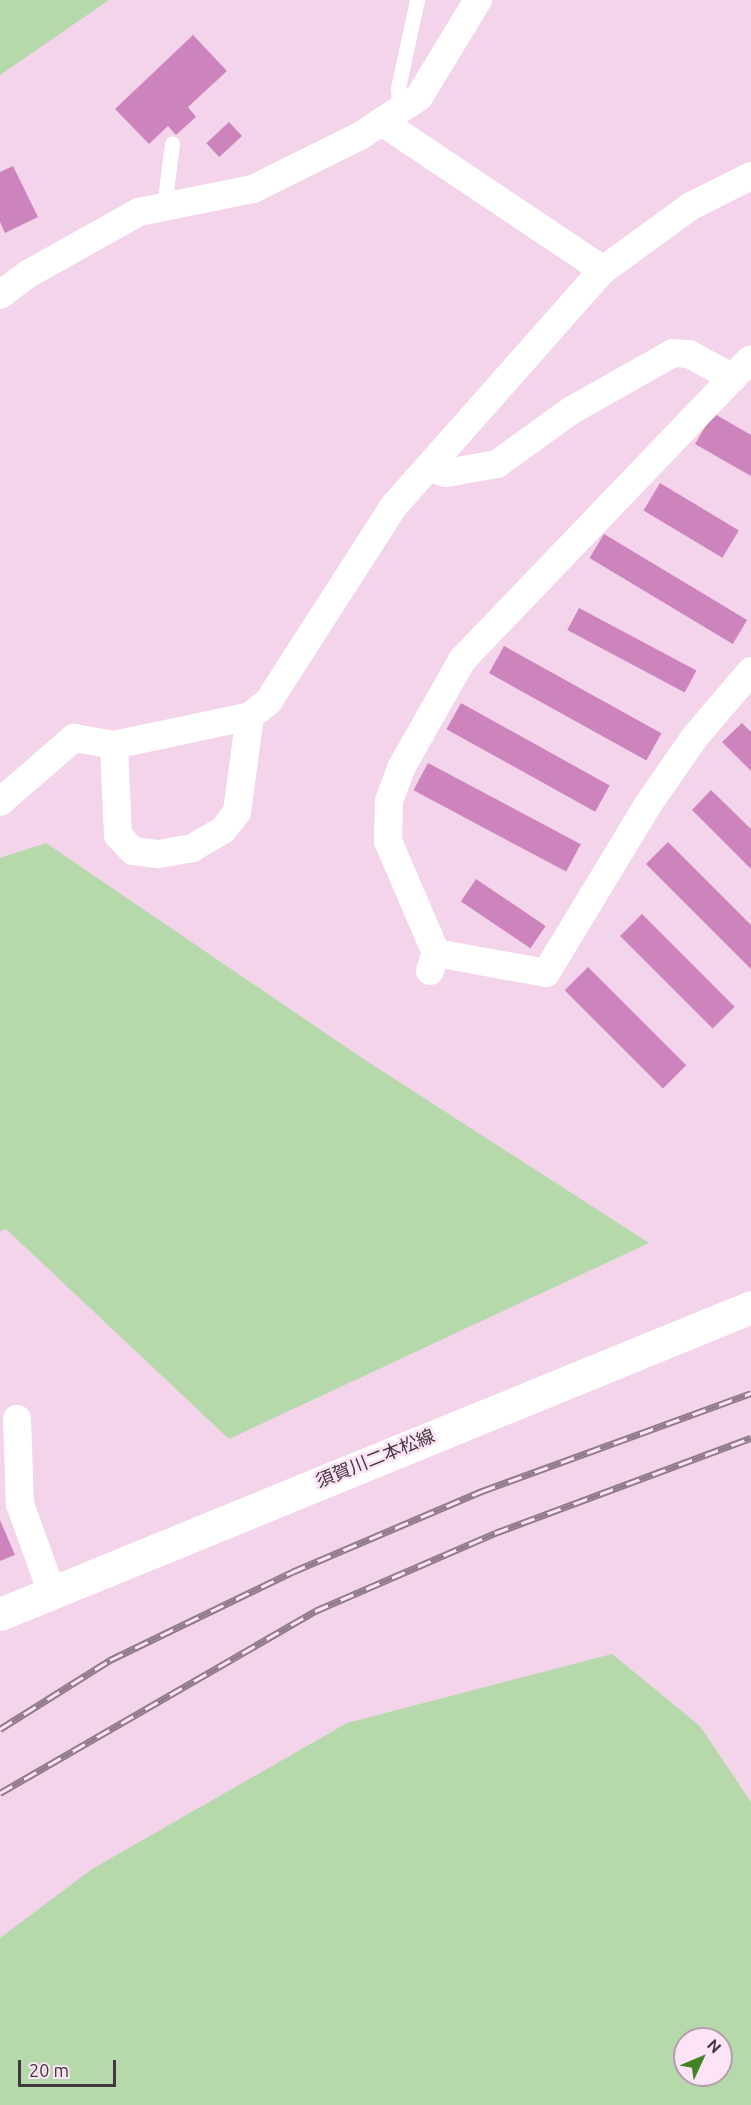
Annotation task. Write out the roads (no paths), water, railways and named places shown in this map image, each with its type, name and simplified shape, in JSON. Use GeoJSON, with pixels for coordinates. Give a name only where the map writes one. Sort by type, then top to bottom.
{"type":"FeatureCollection","features":[{"type":"Feature","properties":{"kind":"main road","name":"須賀川二本松線"},"geometry":{"type":"LineString","coordinates":[[0,1614],[751,1307]]}},
{"type":"Feature","properties":{"kind":"street"},"geometry":{"type":"LineString","coordinates":[[0,295],[85,240],[139,212],[252,189],[390,116],[419,97],[478,0]]}},
{"type":"Feature","properties":{"kind":"street"},"geometry":{"type":"LineString","coordinates":[[390,116],[603,270]]}},
{"type":"Feature","properties":{"kind":"street"},"geometry":{"type":"LineString","coordinates":[[0,802],[74,738],[114,745],[250,716],[268,702],[370,537],[603,270],[691,206],[751,176]]}},
{"type":"Feature","properties":{"kind":"street"},"geometry":{"type":"LineString","coordinates":[[429,468],[446,473],[497,464],[572,410],[674,353],[689,354],[741,369],[462,660],[401,768],[389,801],[388,840],[433,962],[546,973],[647,807],[694,738],[748,682]]}},
{"type":"Feature","properties":{"kind":"street"},"geometry":{"type":"LineString","coordinates":[[114,745],[118,835],[133,851],[159,854],[192,848],[223,830],[237,812],[250,716]]}},
{"type":"Feature","properties":{"kind":"street"},"geometry":{"type":"LineString","coordinates":[[17,1419],[20,1503],[52,1593]]}},
{"type":"Feature","properties":{"kind":"lane"},"geometry":{"type":"LineString","coordinates":[[390,116],[417,0]]}},
{"type":"Feature","properties":{"kind":"lane"},"geometry":{"type":"LineString","coordinates":[[164,207],[172,144]]}},
{"type":"Feature","properties":{"kind":"railway"},"geometry":{"type":"LineString","coordinates":[[0,1729],[110,1660],[292,1572],[482,1491],[751,1393]]}},
{"type":"Feature","properties":{"kind":"railway"},"geometry":{"type":"LineString","coordinates":[[0,1793],[315,1611],[495,1533],[751,1438]]}}]}
